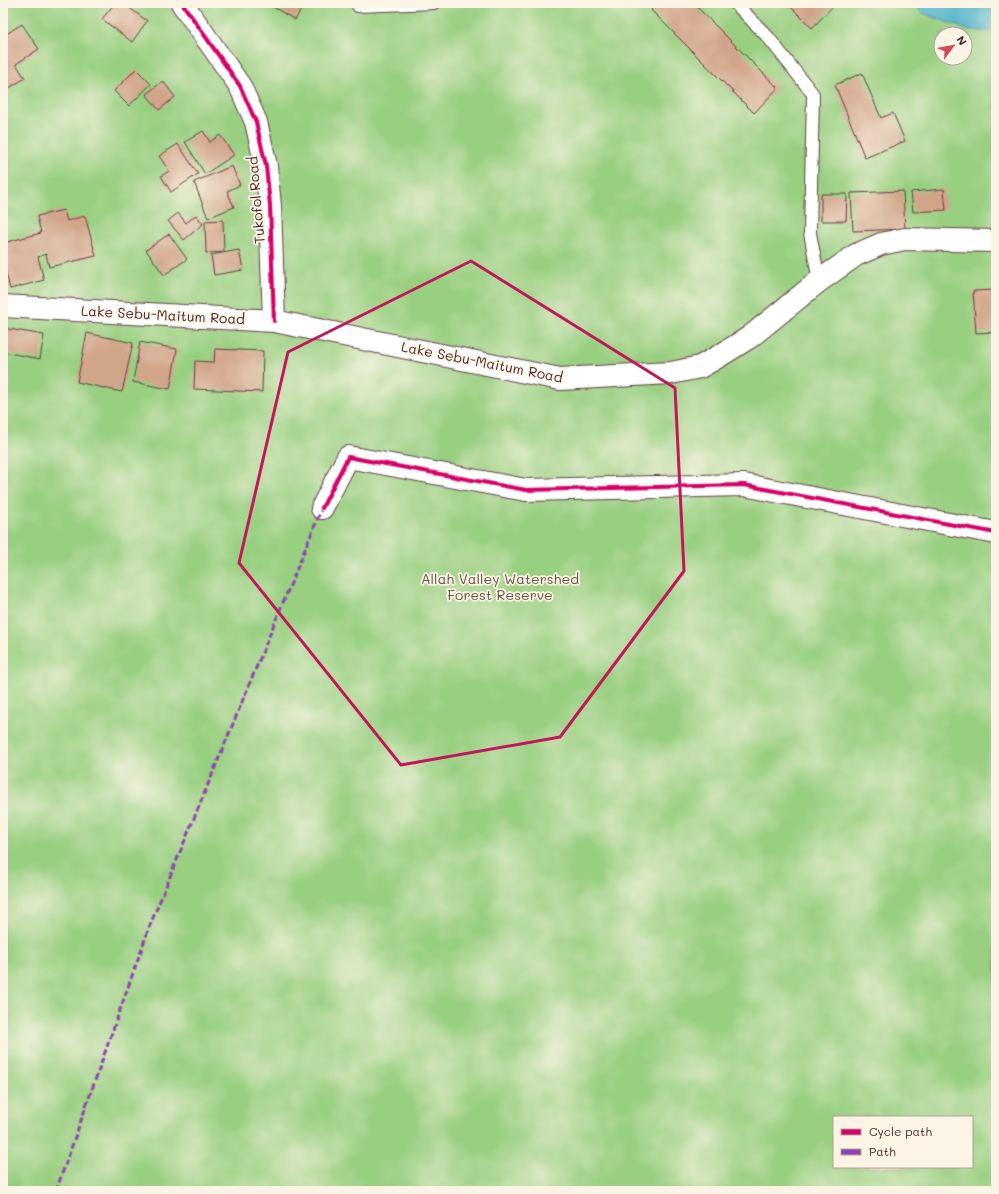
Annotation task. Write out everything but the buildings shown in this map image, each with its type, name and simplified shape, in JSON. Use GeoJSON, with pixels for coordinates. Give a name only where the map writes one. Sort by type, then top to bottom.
{"type":"FeatureCollection","features":[{"type":"Feature","properties":{"kind":"street","name":"Tukofol Road"},"geometry":{"type":"LineString","coordinates":[[186,5],[240,86],[256,122],[266,166],[269,198],[274,321]]}},
{"type":"Feature","properties":{"kind":"street","name":"Lake Sebu-Maitum Road"},"geometry":{"type":"LineString","coordinates":[[3,306],[274,321],[560,379],[671,373],[700,367],[722,356],[762,328],[819,281],[856,255],[881,244],[906,239],[996,241]]}},
{"type":"Feature","properties":{"kind":"street"},"geometry":{"type":"LineString","coordinates":[[322,508],[348,457],[526,490],[744,485],[996,533]]}},
{"type":"Feature","properties":{"kind":"lane"},"geometry":{"type":"LineString","coordinates":[[358,6],[434,3]]}},
{"type":"Feature","properties":{"kind":"lane"},"geometry":{"type":"LineString","coordinates":[[735,3],[768,37],[813,94],[810,233],[819,281]]}},
{"type":"Feature","properties":{"kind":"highlighted area"},"geometry":{"type":"Polygon","coordinates":[[[471,261],[675,388],[684,571],[560,737],[401,765],[239,563],[288,352],[471,261]]]}},
{"type":"Feature","properties":{"kind":"green space","name":"Allah Valley Watershed Forest Reserve"},"geometry":{"type":"Polygon","coordinates":[[[3,3],[996,3],[996,1191],[3,1191],[3,3]]]}},
{"type":"Feature","properties":{"kind":"water"},"geometry":{"type":"Polygon","coordinates":[[[912,3],[996,3],[996,31],[973,31],[973,26],[957,26],[922,13],[912,3]]]}},
{"type":"Feature","properties":{"kind":"marked path"},"geometry":{"type":"LineString","coordinates":[[56,1191],[150,925],[322,508]]}},
{"type":"Feature","properties":{"kind":"cycle path"},"geometry":{"type":"LineString","coordinates":[[182,3],[240,86],[256,122],[266,166],[270,205],[274,321]]}},
{"type":"Feature","properties":{"kind":"cycle path"},"geometry":{"type":"LineString","coordinates":[[322,508],[348,457],[526,490],[744,485],[996,533]]}}]}
